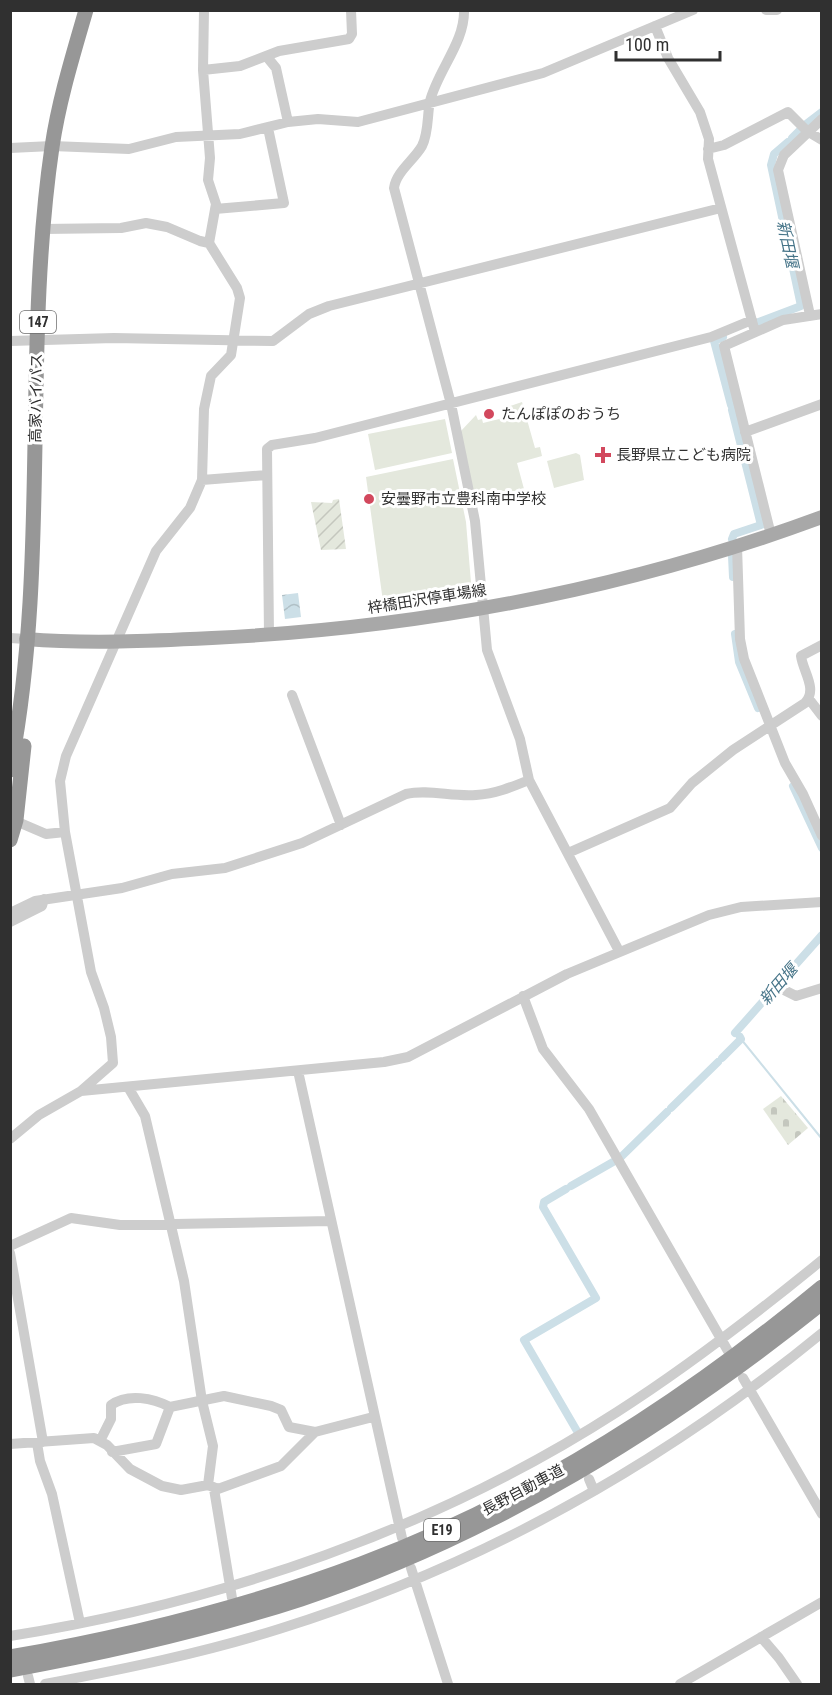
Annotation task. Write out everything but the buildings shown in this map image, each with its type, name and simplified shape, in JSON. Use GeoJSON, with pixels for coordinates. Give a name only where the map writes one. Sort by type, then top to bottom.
{"type":"FeatureCollection","features":[{"type":"Feature","properties":{"kind":"highway","name":"高家バイパス"},"geometry":{"type":"LineString","coordinates":[[10,770],[23,690],[21,641],[43,229],[52,146],[65,85],[86,10]]}},
{"type":"Feature","properties":{"kind":"highway","name":"高家バイパス"},"geometry":{"type":"LineString","coordinates":[[10,840],[27,712],[21,641]]}},
{"type":"Feature","properties":{"kind":"highway","name":"長野自動車道"},"geometry":{"type":"LineString","coordinates":[[10,1657],[122,1636],[239,1606],[363,1564],[470,1517],[574,1463],[663,1407],[721,1368],[822,1287]]}},
{"type":"Feature","properties":{"kind":"highway","name":"長野自動車道"},"geometry":{"type":"LineString","coordinates":[[10,1670],[125,1647],[240,1618],[366,1575],[435,1546],[521,1505],[628,1444],[727,1377],[822,1303]]}},
{"type":"Feature","properties":{"kind":"main road","name":"梓橋田沢停車場線"},"geometry":{"type":"LineString","coordinates":[[21,641],[115,641],[269,635],[385,623],[483,608],[613,580],[737,546],[822,517]]}},
{"type":"Feature","properties":{"kind":"street"},"geometry":{"type":"LineString","coordinates":[[10,1139],[39,1115],[81,1091],[110,1068],[114,1057],[104,1008],[91,972],[75,894],[60,790],[62,770],[115,641],[156,551],[190,508],[202,480],[204,409],[212,376],[228,361],[234,340],[239,292],[209,243],[215,209],[208,180],[208,136],[203,70],[204,10]]}},
{"type":"Feature","properties":{"kind":"street"},"geometry":{"type":"LineString","coordinates":[[203,70],[240,66],[295,48],[349,39],[352,34],[351,10]]}},
{"type":"Feature","properties":{"kind":"street"},"geometry":{"type":"LineString","coordinates":[[464,10],[464,28],[449,55],[430,102],[425,139],[394,185],[451,404],[475,521],[478,575],[487,650],[520,739],[530,780],[619,951]]}},
{"type":"Feature","properties":{"kind":"street"},"geometry":{"type":"LineString","coordinates":[[10,148],[52,146],[129,149],[176,137],[228,136],[288,122],[318,119],[358,122],[543,73],[655,26],[668,15],[693,10]]}},
{"type":"Feature","properties":{"kind":"street"},"geometry":{"type":"LineString","coordinates":[[766,10],[777,10]]}},
{"type":"Feature","properties":{"kind":"street"},"geometry":{"type":"LineString","coordinates":[[655,26],[668,58],[700,111],[709,139],[708,159],[755,332]]}},
{"type":"Feature","properties":{"kind":"street"},"geometry":{"type":"LineString","coordinates":[[267,57],[276,68],[288,122]]}},
{"type":"Feature","properties":{"kind":"street"},"geometry":{"type":"LineString","coordinates":[[708,149],[724,145],[783,113],[792,115],[807,131],[822,141]]}},
{"type":"Feature","properties":{"kind":"street"},"geometry":{"type":"LineString","coordinates":[[810,315],[778,170],[784,154],[822,119]]}},
{"type":"Feature","properties":{"kind":"street"},"geometry":{"type":"LineString","coordinates":[[215,209],[284,203],[268,128]]}},
{"type":"Feature","properties":{"kind":"street"},"geometry":{"type":"LineString","coordinates":[[10,341],[114,338],[273,340],[309,314],[329,306],[721,208]]}},
{"type":"Feature","properties":{"kind":"street"},"geometry":{"type":"LineString","coordinates":[[43,229],[121,228],[146,223],[167,227],[200,242],[209,243]]}},
{"type":"Feature","properties":{"kind":"street"},"geometry":{"type":"LineString","coordinates":[[771,535],[723,351],[727,343],[783,320],[822,314]]}},
{"type":"Feature","properties":{"kind":"street"},"geometry":{"type":"LineString","coordinates":[[269,635],[267,448],[451,404],[711,337],[752,320]]}},
{"type":"Feature","properties":{"kind":"street"},"geometry":{"type":"LineString","coordinates":[[745,432],[822,404]]}},
{"type":"Feature","properties":{"kind":"street"},"geometry":{"type":"LineString","coordinates":[[202,480],[267,475]]}},
{"type":"Feature","properties":{"kind":"street"},"geometry":{"type":"LineString","coordinates":[[737,546],[741,650],[785,763],[803,794],[822,836]]}},
{"type":"Feature","properties":{"kind":"street"},"geometry":{"type":"LineString","coordinates":[[822,645],[801,656],[810,684],[809,699],[822,716]]}},
{"type":"Feature","properties":{"kind":"street"},"geometry":{"type":"LineString","coordinates":[[292,695],[340,825]]}},
{"type":"Feature","properties":{"kind":"street"},"geometry":{"type":"LineString","coordinates":[[568,853],[670,808],[692,783],[733,750],[794,712],[809,699]]}},
{"type":"Feature","properties":{"kind":"street"},"geometry":{"type":"LineString","coordinates":[[10,913],[44,899],[122,888],[172,873],[225,868],[302,843],[406,794],[418,791],[475,795],[496,793],[530,780]]}},
{"type":"Feature","properties":{"kind":"street"},"geometry":{"type":"LineString","coordinates":[[13,820],[46,834],[65,832]]}},
{"type":"Feature","properties":{"kind":"street"},"geometry":{"type":"LineString","coordinates":[[10,922],[42,906],[44,899]]}},
{"type":"Feature","properties":{"kind":"street"},"geometry":{"type":"LineString","coordinates":[[81,1091],[298,1071],[384,1062],[408,1057],[523,996],[619,951],[725,910],[822,902]]}},
{"type":"Feature","properties":{"kind":"street"},"geometry":{"type":"LineString","coordinates":[[780,988],[796,996],[822,988]]}},
{"type":"Feature","properties":{"kind":"street"},"geometry":{"type":"LineString","coordinates":[[523,996],[543,1048],[589,1109],[728,1351]]}},
{"type":"Feature","properties":{"kind":"street"},"geometry":{"type":"LineString","coordinates":[[298,1071],[402,1538]]}},
{"type":"Feature","properties":{"kind":"street"},"geometry":{"type":"LineString","coordinates":[[128,1087],[145,1116],[150,1146],[172,1223],[184,1281],[202,1401],[213,1446],[211,1487],[232,1598]]}},
{"type":"Feature","properties":{"kind":"street"},"geometry":{"type":"LineString","coordinates":[[10,1246],[71,1218],[120,1225],[330,1221]]}},
{"type":"Feature","properties":{"kind":"street"},"geometry":{"type":"LineString","coordinates":[[10,1253],[40,1443],[40,1461],[52,1494],[80,1623]]}},
{"type":"Feature","properties":{"kind":"street"},"geometry":{"type":"LineString","coordinates":[[22,1646],[15,1635],[80,1623],[229,1587],[299,1564],[398,1527],[577,1442],[721,1341],[822,1260]]}},
{"type":"Feature","properties":{"kind":"street"},"geometry":{"type":"LineString","coordinates":[[45,1684],[330,1612],[415,1579],[519,1532],[651,1457],[750,1389],[822,1333]]}},
{"type":"Feature","properties":{"kind":"street"},"geometry":{"type":"LineString","coordinates":[[743,1378],[822,1514]]}},
{"type":"Feature","properties":{"kind":"street"},"geometry":{"type":"LineString","coordinates":[[100,1441],[111,1419],[111,1405],[116,1401],[135,1398],[154,1400],[170,1407],[224,1396],[271,1406],[281,1410],[290,1427],[315,1432],[374,1417]]}},
{"type":"Feature","properties":{"kind":"street"},"geometry":{"type":"LineString","coordinates":[[111,1452],[156,1444],[170,1407]]}},
{"type":"Feature","properties":{"kind":"street"},"geometry":{"type":"LineString","coordinates":[[10,1444],[86,1437],[100,1441],[130,1469],[170,1489],[189,1490],[211,1487],[281,1466],[315,1432]]}},
{"type":"Feature","properties":{"kind":"street"},"geometry":{"type":"LineString","coordinates":[[589,1479],[594,1491]]}},
{"type":"Feature","properties":{"kind":"street"},"geometry":{"type":"LineString","coordinates":[[411,1568],[448,1684]]}},
{"type":"Feature","properties":{"kind":"street"},"geometry":{"type":"LineString","coordinates":[[680,1684],[822,1602]]}},
{"type":"Feature","properties":{"kind":"street"},"geometry":{"type":"LineString","coordinates":[[760,1637],[779,1658],[797,1684]]}},
{"type":"Feature","properties":{"kind":"green space"},"geometry":{"type":"Polygon","coordinates":[[[522,402],[535,448],[540,447],[542,456],[517,463],[524,489],[475,502],[460,432],[476,415],[478,420],[482,419],[483,423],[503,418],[501,409],[522,402]]]}},
{"type":"Feature","properties":{"kind":"green space"},"geometry":{"type":"Polygon","coordinates":[[[445,419],[452,453],[375,470],[368,434],[445,419]]]}},
{"type":"Feature","properties":{"kind":"green space"},"geometry":{"type":"Polygon","coordinates":[[[576,453],[580,455],[584,480],[554,488],[547,461],[576,453]]]}},
{"type":"Feature","properties":{"kind":"green space"},"geometry":{"type":"Polygon","coordinates":[[[453,459],[466,522],[472,595],[384,609],[366,477],[453,459]]]}},
{"type":"Feature","properties":{"kind":"green space"},"geometry":{"type":"Polygon","coordinates":[[[339,499],[346,549],[321,550],[311,502],[332,503],[333,500],[339,499]]]}},
{"type":"Feature","properties":{"kind":"green space"},"geometry":{"type":"Polygon","coordinates":[[[781,1096],[808,1128],[788,1145],[763,1109],[781,1096]]]}},
{"type":"Feature","properties":{"kind":"water"},"geometry":{"type":"Polygon","coordinates":[[[298,593],[301,617],[285,619],[282,595],[298,593]]]}},
{"type":"Feature","properties":{"kind":"waterway","name":"新田堰"},"geometry":{"type":"LineString","coordinates":[[805,125],[822,112]]}},
{"type":"Feature","properties":{"kind":"waterway","name":"新田堰"},"geometry":{"type":"LineString","coordinates":[[792,138],[800,130]]}},
{"type":"Feature","properties":{"kind":"waterway","name":"新田堰"},"geometry":{"type":"LineString","coordinates":[[756,323],[801,306],[771,165],[774,154],[788,142]]}},
{"type":"Feature","properties":{"kind":"waterway","name":"新田堰"},"geometry":{"type":"LineString","coordinates":[[723,337],[714,341],[731,405]]}},
{"type":"Feature","properties":{"kind":"waterway","name":"新田堰"},"geometry":{"type":"LineString","coordinates":[[732,410],[761,525],[734,534],[732,539]]}},
{"type":"Feature","properties":{"kind":"waterway","name":"新田堰"},"geometry":{"type":"LineString","coordinates":[[732,556],[733,577]]}},
{"type":"Feature","properties":{"kind":"waterway","name":"新田堰"},"geometry":{"type":"LineString","coordinates":[[735,634],[739,662],[758,708]]}},
{"type":"Feature","properties":{"kind":"waterway","name":"新田堰"},"geometry":{"type":"LineString","coordinates":[[793,786],[822,848]]}},
{"type":"Feature","properties":{"kind":"waterway","name":"新田堰"},"geometry":{"type":"LineString","coordinates":[[735,1033],[822,935]]}},
{"type":"Feature","properties":{"kind":"waterway"},"geometry":{"type":"LineString","coordinates":[[722,1058],[741,1039],[740,1037]]}},
{"type":"Feature","properties":{"kind":"waterway"},"geometry":{"type":"LineString","coordinates":[[741,1039],[822,1139]]}},
{"type":"Feature","properties":{"kind":"waterway"},"geometry":{"type":"LineString","coordinates":[[671,1108],[718,1062]]}},
{"type":"Feature","properties":{"kind":"waterway"},"geometry":{"type":"LineString","coordinates":[[621,1157],[667,1112]]}},
{"type":"Feature","properties":{"kind":"waterway"},"geometry":{"type":"LineString","coordinates":[[571,1186],[613,1162]]}},
{"type":"Feature","properties":{"kind":"waterway"},"geometry":{"type":"LineString","coordinates":[[566,1189],[544,1202],[543,1207],[596,1298],[524,1340],[577,1431]]}},
{"type":"Feature","properties":{"kind":"place","name":"たんぽぽのおうち"},"geometry":{"type":"Point","coordinates":[489,414]}},
{"type":"Feature","properties":{"kind":"place","name":"長野県立こども病院"},"geometry":{"type":"Point","coordinates":[603,455]}},
{"type":"Feature","properties":{"kind":"place","name":"安曇野市立豊科南中学校"},"geometry":{"type":"Point","coordinates":[369,499]}}]}
